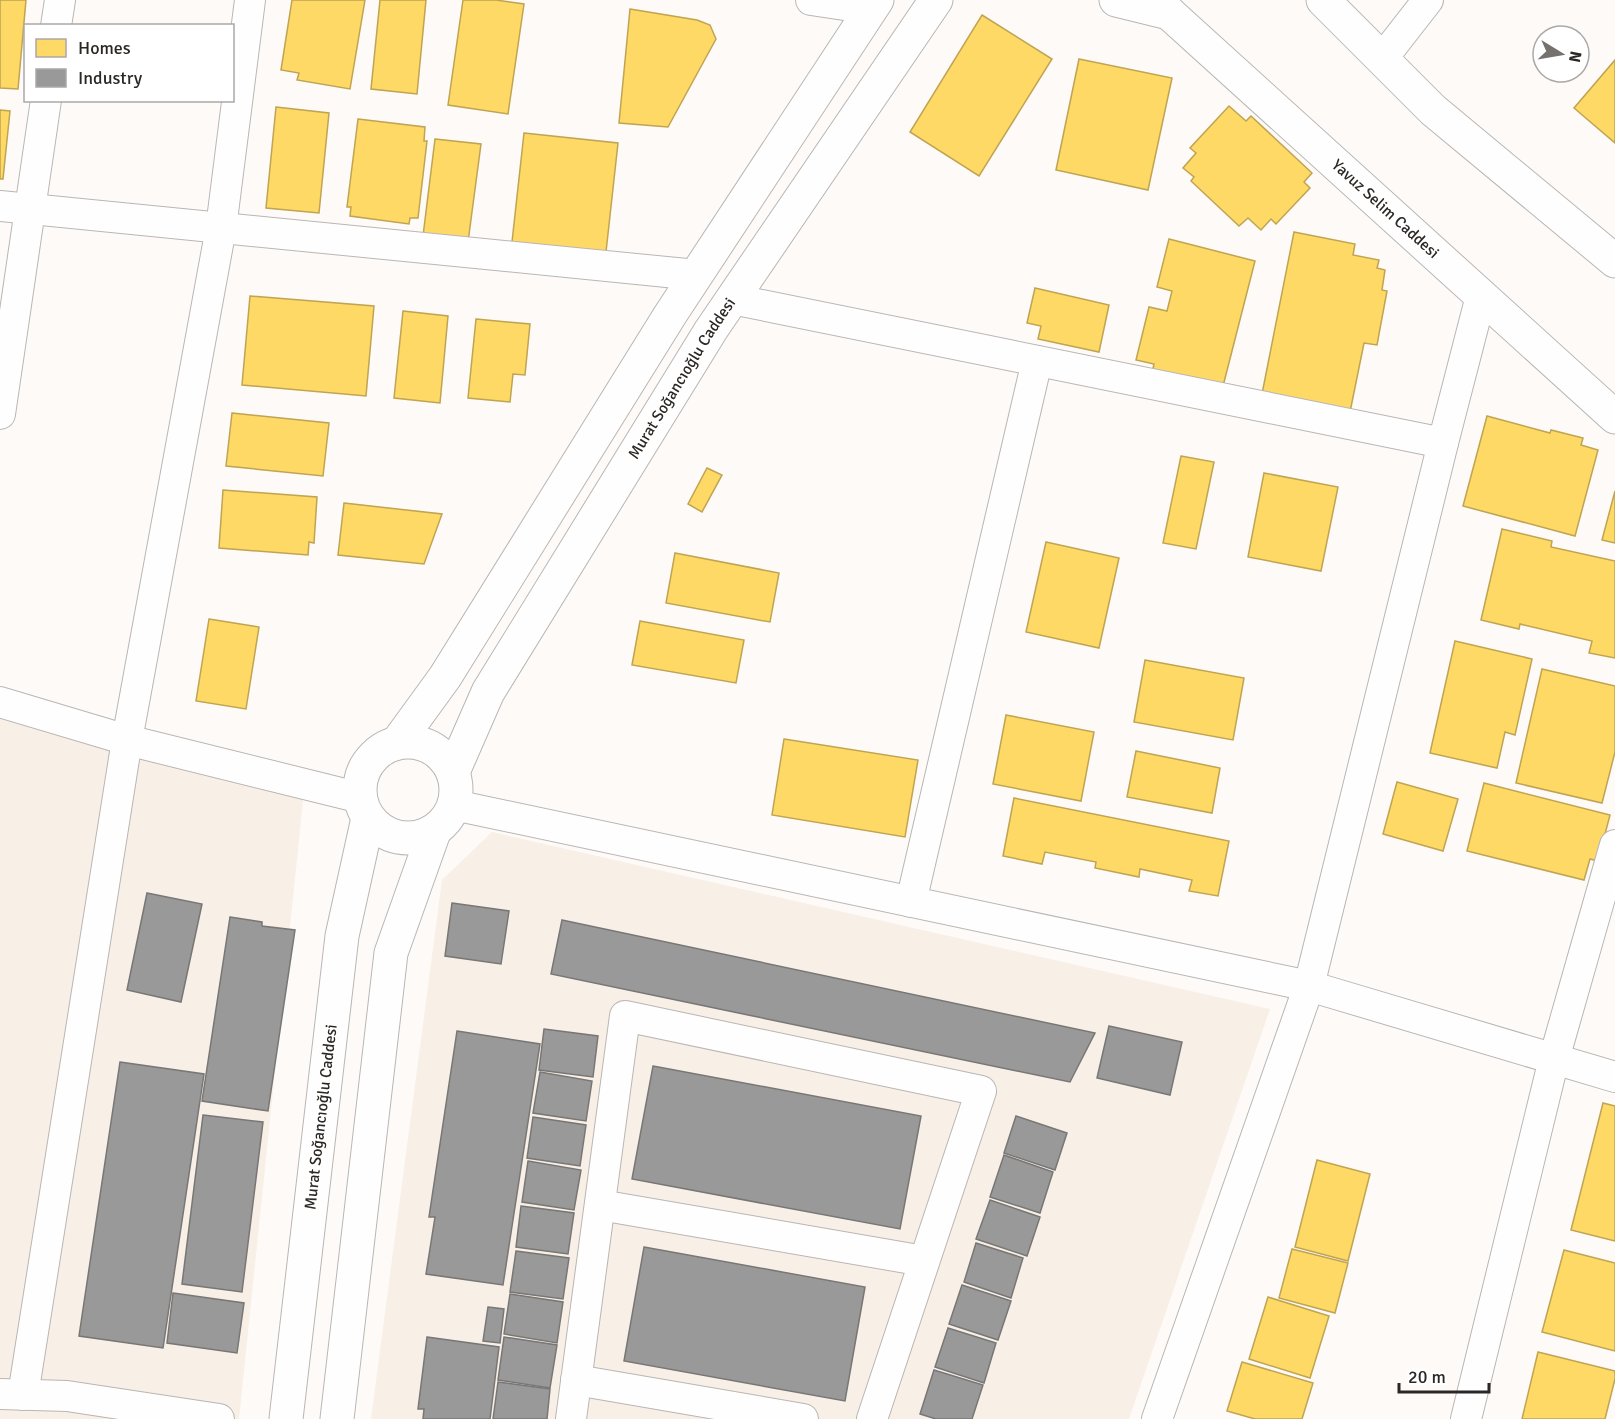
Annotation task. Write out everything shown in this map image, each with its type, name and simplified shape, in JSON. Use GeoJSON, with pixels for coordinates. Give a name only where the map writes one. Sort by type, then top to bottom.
{"type":"FeatureCollection","features":[{"type":"Feature","properties":{"kind":"main road","name":"Murat Soğancıoğlu Caddesi"},"geometry":{"type":"LineString","coordinates":[[453,772],[488,692],[732,299],[936,0]]}},
{"type":"Feature","properties":{"kind":"main road"},"geometry":{"type":"LineString","coordinates":[[1116,0],[1163,7]]}},
{"type":"Feature","properties":{"kind":"main road"},"geometry":{"type":"LineString","coordinates":[[1323,0],[1433,110],[1615,261]]}},
{"type":"Feature","properties":{"kind":"main road"},"geometry":{"type":"LineString","coordinates":[[397,742],[445,677],[697,275],[874,5]]}},
{"type":"Feature","properties":{"kind":"main road","name":"Yavuz Selim Caddesi"},"geometry":{"type":"LineString","coordinates":[[1163,7],[1615,417]]}},
{"type":"Feature","properties":{"kind":"main road"},"geometry":{"type":"LineString","coordinates":[[397,742],[424,744],[447,760],[453,772],[457,788],[454,805],[443,824],[420,837],[405,838],[391,835],[378,828],[364,808],[360,784],[364,770],[372,758],[384,748],[397,742]]}},
{"type":"Feature","properties":{"kind":"main road","name":"Murat Soğancıoğlu Caddesi"},"geometry":{"type":"LineString","coordinates":[[286,1419],[342,936],[364,808]]}},
{"type":"Feature","properties":{"kind":"main road"},"geometry":{"type":"LineString","coordinates":[[337,1419],[391,952],[434,831]]}},
{"type":"Feature","properties":{"kind":"street"},"geometry":{"type":"LineString","coordinates":[[56,24],[60,0]]}},
{"type":"Feature","properties":{"kind":"street"},"geometry":{"type":"LineString","coordinates":[[219,1419],[67,1396],[12,1394],[127,740],[221,228],[250,0]]}},
{"type":"Feature","properties":{"kind":"street"},"geometry":{"type":"LineString","coordinates":[[811,0],[874,5]]}},
{"type":"Feature","properties":{"kind":"street"},"geometry":{"type":"LineString","coordinates":[[1382,59],[1428,0]]}},
{"type":"Feature","properties":{"kind":"street"},"geometry":{"type":"LineString","coordinates":[[0,414],[45,102]]}},
{"type":"Feature","properties":{"kind":"street"},"geometry":{"type":"LineString","coordinates":[[0,206],[697,275]]}},
{"type":"Feature","properties":{"kind":"street"},"geometry":{"type":"LineString","coordinates":[[1157,1419],[1309,986],[1481,296]]}},
{"type":"Feature","properties":{"kind":"street"},"geometry":{"type":"LineString","coordinates":[[732,299],[1443,443]]}},
{"type":"Feature","properties":{"kind":"street"},"geometry":{"type":"LineString","coordinates":[[911,902],[1037,361]]}},
{"type":"Feature","properties":{"kind":"street"},"geometry":{"type":"LineString","coordinates":[[0,702],[364,808]]}},
{"type":"Feature","properties":{"kind":"street"},"geometry":{"type":"LineString","coordinates":[[454,805],[1309,986],[1615,1077]]}},
{"type":"Feature","properties":{"kind":"street"},"geometry":{"type":"LineString","coordinates":[[1466,1419],[1554,1059],[1615,845]]}},
{"type":"Feature","properties":{"kind":"street"},"geometry":{"type":"LineString","coordinates":[[571,1419],[625,1016],[981,1091],[872,1419]]}},
{"type":"Feature","properties":{"kind":"street"},"geometry":{"type":"LineString","coordinates":[[600,1205],[924,1261]]}},
{"type":"Feature","properties":{"kind":"street"},"geometry":{"type":"LineString","coordinates":[[576,1380],[803,1419]]}},
{"type":"Feature","properties":{"kind":"shaded area"},"geometry":{"type":"Polygon","coordinates":[[[0,688],[305,782],[239,1419],[0,1419],[0,688]]]}},
{"type":"Feature","properties":{"kind":"shaded area"},"geometry":{"type":"Polygon","coordinates":[[[492,832],[1270,1009],[1129,1419],[371,1419],[442,880],[492,832]]]}},
{"type":"Feature","properties":{"kind":"building: Homes"},"geometry":{"type":"Polygon","coordinates":[[[0,0],[26,0],[18,89],[0,88],[0,0]]]}},
{"type":"Feature","properties":{"kind":"building: Homes"},"geometry":{"type":"Polygon","coordinates":[[[292,0],[365,0],[350,89],[297,80],[299,73],[281,70],[292,0]]]}},
{"type":"Feature","properties":{"kind":"building: Homes"},"geometry":{"type":"Polygon","coordinates":[[[380,0],[426,0],[417,94],[371,89],[380,0]]]}},
{"type":"Feature","properties":{"kind":"building: Homes"},"geometry":{"type":"Polygon","coordinates":[[[463,0],[496,0],[524,4],[508,114],[448,105],[463,0]]]}},
{"type":"Feature","properties":{"kind":"building: Homes"},"geometry":{"type":"Polygon","coordinates":[[[630,9],[697,20],[710,25],[716,39],[668,127],[619,123],[630,9]]]}},
{"type":"Feature","properties":{"kind":"building: Homes"},"geometry":{"type":"Polygon","coordinates":[[[982,15],[1052,59],[979,176],[910,132],[982,15]]]}},
{"type":"Feature","properties":{"kind":"building: Homes"},"geometry":{"type":"Polygon","coordinates":[[[1079,59],[1172,78],[1148,190],[1056,170],[1079,59]]]}},
{"type":"Feature","properties":{"kind":"building: Homes"},"geometry":{"type":"Polygon","coordinates":[[[1615,60],[1615,143],[1574,108],[1615,60]]]}},
{"type":"Feature","properties":{"kind":"building: Homes"},"geometry":{"type":"Polygon","coordinates":[[[1229,106],[1246,121],[1251,116],[1312,173],[1304,182],[1310,188],[1276,224],[1271,219],[1261,230],[1248,218],[1239,226],[1191,181],[1194,177],[1183,168],[1196,153],[1190,148],[1229,106]]]}},
{"type":"Feature","properties":{"kind":"building: Homes"},"geometry":{"type":"Polygon","coordinates":[[[276,107],[329,113],[319,213],[266,208],[276,107]]]}},
{"type":"Feature","properties":{"kind":"building: Homes"},"geometry":{"type":"Polygon","coordinates":[[[0,110],[10,111],[3,179],[0,179],[0,110]]]}},
{"type":"Feature","properties":{"kind":"building: Homes"},"geometry":{"type":"Polygon","coordinates":[[[358,119],[425,127],[424,141],[427,141],[418,218],[410,218],[409,224],[350,216],[351,207],[347,207],[358,119]]]}},
{"type":"Feature","properties":{"kind":"building: Homes"},"geometry":{"type":"Polygon","coordinates":[[[524,133],[618,143],[606,252],[512,242],[524,133]]]}},
{"type":"Feature","properties":{"kind":"building: Homes"},"geometry":{"type":"Polygon","coordinates":[[[435,139],[481,144],[468,242],[423,236],[435,139]]]}},
{"type":"Feature","properties":{"kind":"building: Homes"},"geometry":{"type":"Polygon","coordinates":[[[1294,232],[1355,244],[1353,255],[1379,260],[1377,268],[1385,270],[1382,290],[1387,291],[1377,345],[1364,343],[1349,417],[1261,399],[1294,232]]]}},
{"type":"Feature","properties":{"kind":"building: Homes"},"geometry":{"type":"Polygon","coordinates":[[[1169,239],[1255,261],[1222,390],[1152,373],[1154,364],[1136,360],[1149,307],[1167,311],[1172,291],[1157,287],[1169,239]]]}},
{"type":"Feature","properties":{"kind":"building: Homes"},"geometry":{"type":"Polygon","coordinates":[[[1035,288],[1109,305],[1099,352],[1038,339],[1041,326],[1027,323],[1035,288]]]}},
{"type":"Feature","properties":{"kind":"building: Homes"},"geometry":{"type":"Polygon","coordinates":[[[250,296],[374,306],[366,396],[242,385],[250,296]]]}},
{"type":"Feature","properties":{"kind":"building: Homes"},"geometry":{"type":"Polygon","coordinates":[[[403,311],[448,316],[440,403],[394,398],[403,311]]]}},
{"type":"Feature","properties":{"kind":"building: Homes"},"geometry":{"type":"Polygon","coordinates":[[[476,319],[530,324],[525,375],[513,374],[510,402],[468,398],[476,319]]]}},
{"type":"Feature","properties":{"kind":"building: Homes"},"geometry":{"type":"Polygon","coordinates":[[[232,413],[329,423],[323,476],[226,466],[232,413]]]}},
{"type":"Feature","properties":{"kind":"building: Homes"},"geometry":{"type":"Polygon","coordinates":[[[1487,416],[1550,433],[1551,430],[1583,438],[1581,445],[1598,450],[1575,536],[1463,506],[1487,416]]]}},
{"type":"Feature","properties":{"kind":"building: Homes"},"geometry":{"type":"Polygon","coordinates":[[[1181,456],[1214,462],[1196,549],[1163,543],[1181,456]]]}},
{"type":"Feature","properties":{"kind":"building: Homes"},"geometry":{"type":"Polygon","coordinates":[[[707,468],[722,475],[702,512],[688,504],[707,468]]]}},
{"type":"Feature","properties":{"kind":"building: Homes"},"geometry":{"type":"Polygon","coordinates":[[[1264,473],[1338,487],[1321,571],[1248,557],[1264,473]]]}},
{"type":"Feature","properties":{"kind":"building: Homes"},"geometry":{"type":"Polygon","coordinates":[[[223,490],[317,497],[314,543],[309,542],[308,555],[219,548],[223,490]]]}},
{"type":"Feature","properties":{"kind":"building: Homes"},"geometry":{"type":"Polygon","coordinates":[[[1615,491],[1615,543],[1602,540],[1615,491]]]}},
{"type":"Feature","properties":{"kind":"building: Homes"},"geometry":{"type":"Polygon","coordinates":[[[344,503],[442,514],[424,564],[338,555],[344,503]]]}},
{"type":"Feature","properties":{"kind":"building: Homes"},"geometry":{"type":"Polygon","coordinates":[[[1502,529],[1552,541],[1551,547],[1615,561],[1615,658],[1589,653],[1592,641],[1520,624],[1519,629],[1481,620],[1502,529]]]}},
{"type":"Feature","properties":{"kind":"building: Homes"},"geometry":{"type":"Polygon","coordinates":[[[1046,542],[1119,558],[1099,648],[1026,632],[1046,542]]]}},
{"type":"Feature","properties":{"kind":"building: Homes"},"geometry":{"type":"Polygon","coordinates":[[[675,553],[779,573],[770,622],[666,603],[675,553]]]}},
{"type":"Feature","properties":{"kind":"building: Homes"},"geometry":{"type":"Polygon","coordinates":[[[209,619],[259,627],[246,709],[196,701],[209,619]]]}},
{"type":"Feature","properties":{"kind":"building: Homes"},"geometry":{"type":"Polygon","coordinates":[[[640,621],[744,640],[736,683],[632,665],[640,621]]]}},
{"type":"Feature","properties":{"kind":"building: Homes"},"geometry":{"type":"Polygon","coordinates":[[[1455,641],[1532,659],[1515,735],[1505,732],[1497,768],[1430,753],[1455,641]]]}},
{"type":"Feature","properties":{"kind":"building: Homes"},"geometry":{"type":"Polygon","coordinates":[[[1145,660],[1244,678],[1233,740],[1134,722],[1145,660]]]}},
{"type":"Feature","properties":{"kind":"building: Homes"},"geometry":{"type":"Polygon","coordinates":[[[1542,669],[1615,686],[1615,752],[1602,803],[1516,783],[1542,669]]]}},
{"type":"Feature","properties":{"kind":"building: Homes"},"geometry":{"type":"Polygon","coordinates":[[[1006,715],[1094,732],[1081,801],[993,784],[1006,715]]]}},
{"type":"Feature","properties":{"kind":"building: Homes"},"geometry":{"type":"Polygon","coordinates":[[[784,739],[918,760],[905,837],[772,815],[784,739]]]}},
{"type":"Feature","properties":{"kind":"building: Homes"},"geometry":{"type":"Polygon","coordinates":[[[1136,751],[1220,768],[1212,813],[1127,797],[1136,751]]]}},
{"type":"Feature","properties":{"kind":"building: Homes"},"geometry":{"type":"Polygon","coordinates":[[[1397,782],[1458,799],[1443,851],[1383,834],[1397,782]]]}},
{"type":"Feature","properties":{"kind":"building: Homes"},"geometry":{"type":"Polygon","coordinates":[[[1484,783],[1610,815],[1598,861],[1590,859],[1584,880],[1467,851],[1484,783]]]}},
{"type":"Feature","properties":{"kind":"building: Homes"},"geometry":{"type":"Polygon","coordinates":[[[1014,798],[1229,841],[1218,896],[1189,891],[1192,880],[1140,869],[1139,877],[1095,868],[1096,862],[1045,852],[1042,864],[1003,856],[1014,798]]]}},
{"type":"Feature","properties":{"kind":"building: Homes"},"geometry":{"type":"Polygon","coordinates":[[[1603,1103],[1615,1106],[1615,1241],[1571,1230],[1603,1103]]]}},
{"type":"Feature","properties":{"kind":"building: Homes"},"geometry":{"type":"Polygon","coordinates":[[[1317,1160],[1370,1174],[1348,1261],[1295,1247],[1317,1160]]]}},
{"type":"Feature","properties":{"kind":"building: Homes"},"geometry":{"type":"Polygon","coordinates":[[[1292,1249],[1348,1263],[1335,1313],[1279,1298],[1292,1249]]]}},
{"type":"Feature","properties":{"kind":"building: Homes"},"geometry":{"type":"Polygon","coordinates":[[[1564,1250],[1615,1263],[1615,1351],[1542,1332],[1564,1250]]]}},
{"type":"Feature","properties":{"kind":"building: Homes"},"geometry":{"type":"Polygon","coordinates":[[[1268,1297],[1329,1316],[1310,1378],[1249,1359],[1268,1297]]]}},
{"type":"Feature","properties":{"kind":"building: Homes"},"geometry":{"type":"Polygon","coordinates":[[[1538,1352],[1615,1371],[1605,1419],[1522,1419],[1538,1352]]]}},
{"type":"Feature","properties":{"kind":"building: Homes"},"geometry":{"type":"Polygon","coordinates":[[[1242,1362],[1313,1383],[1302,1419],[1255,1419],[1227,1411],[1242,1362]]]}},
{"type":"Feature","properties":{"kind":"building: Industry"},"geometry":{"type":"Polygon","coordinates":[[[147,893],[202,904],[181,1002],[127,990],[147,893]]]}},
{"type":"Feature","properties":{"kind":"building: Industry"},"geometry":{"type":"Polygon","coordinates":[[[452,903],[509,911],[501,964],[445,956],[452,903]]]}},
{"type":"Feature","properties":{"kind":"building: Industry"},"geometry":{"type":"Polygon","coordinates":[[[230,917],[262,922],[262,926],[295,930],[268,1111],[202,1101],[230,917]]]}},
{"type":"Feature","properties":{"kind":"building: Industry"},"geometry":{"type":"Polygon","coordinates":[[[562,920],[1095,1033],[1070,1082],[551,974],[562,920]]]}},
{"type":"Feature","properties":{"kind":"building: Industry"},"geometry":{"type":"Polygon","coordinates":[[[1109,1026],[1182,1042],[1170,1095],[1097,1078],[1109,1026]]]}},
{"type":"Feature","properties":{"kind":"building: Industry"},"geometry":{"type":"Polygon","coordinates":[[[544,1029],[598,1036],[593,1077],[539,1070],[544,1029]]]}},
{"type":"Feature","properties":{"kind":"building: Industry"},"geometry":{"type":"Polygon","coordinates":[[[457,1031],[540,1044],[503,1285],[426,1274],[435,1217],[429,1217],[457,1031]]]}},
{"type":"Feature","properties":{"kind":"building: Industry"},"geometry":{"type":"Polygon","coordinates":[[[120,1062],[204,1074],[163,1348],[79,1336],[120,1062]]]}},
{"type":"Feature","properties":{"kind":"building: Industry"},"geometry":{"type":"Polygon","coordinates":[[[653,1066],[921,1116],[900,1229],[632,1179],[653,1066]]]}},
{"type":"Feature","properties":{"kind":"building: Industry"},"geometry":{"type":"Polygon","coordinates":[[[540,1072],[592,1081],[586,1121],[533,1113],[540,1072]]]}},
{"type":"Feature","properties":{"kind":"building: Industry"},"geometry":{"type":"Polygon","coordinates":[[[203,1115],[263,1122],[242,1292],[182,1284],[203,1115]]]}},
{"type":"Feature","properties":{"kind":"building: Industry"},"geometry":{"type":"Polygon","coordinates":[[[1016,1116],[1067,1133],[1055,1170],[1004,1153],[1016,1116]]]}},
{"type":"Feature","properties":{"kind":"building: Industry"},"geometry":{"type":"Polygon","coordinates":[[[533,1117],[586,1125],[580,1166],[527,1158],[533,1117]]]}},
{"type":"Feature","properties":{"kind":"building: Industry"},"geometry":{"type":"Polygon","coordinates":[[[1004,1155],[1053,1172],[1040,1213],[990,1197],[1004,1155]]]}},
{"type":"Feature","properties":{"kind":"building: Industry"},"geometry":{"type":"Polygon","coordinates":[[[528,1161],[581,1170],[574,1210],[522,1202],[528,1161]]]}},
{"type":"Feature","properties":{"kind":"building: Industry"},"geometry":{"type":"Polygon","coordinates":[[[990,1200],[1040,1217],[1027,1256],[976,1239],[990,1200]]]}},
{"type":"Feature","properties":{"kind":"building: Industry"},"geometry":{"type":"Polygon","coordinates":[[[521,1206],[574,1213],[568,1254],[516,1247],[521,1206]]]}},
{"type":"Feature","properties":{"kind":"building: Industry"},"geometry":{"type":"Polygon","coordinates":[[[976,1243],[1023,1258],[1011,1298],[964,1282],[976,1243]]]}},
{"type":"Feature","properties":{"kind":"building: Industry"},"geometry":{"type":"Polygon","coordinates":[[[644,1247],[865,1287],[845,1401],[624,1361],[644,1247]]]}},
{"type":"Feature","properties":{"kind":"building: Industry"},"geometry":{"type":"Polygon","coordinates":[[[516,1251],[569,1258],[563,1299],[510,1292],[516,1251]]]}},
{"type":"Feature","properties":{"kind":"building: Industry"},"geometry":{"type":"Polygon","coordinates":[[[962,1285],[1011,1301],[998,1340],[949,1324],[962,1285]]]}},
{"type":"Feature","properties":{"kind":"building: Industry"},"geometry":{"type":"Polygon","coordinates":[[[173,1293],[244,1303],[237,1353],[167,1343],[173,1293]]]}},
{"type":"Feature","properties":{"kind":"building: Industry"},"geometry":{"type":"Polygon","coordinates":[[[510,1294],[563,1302],[557,1343],[504,1334],[510,1294]]]}},
{"type":"Feature","properties":{"kind":"building: Industry"},"geometry":{"type":"Polygon","coordinates":[[[488,1307],[504,1309],[500,1343],[483,1341],[488,1307]]]}},
{"type":"Feature","properties":{"kind":"building: Industry"},"geometry":{"type":"Polygon","coordinates":[[[948,1328],[996,1343],[984,1383],[935,1367],[948,1328]]]}},
{"type":"Feature","properties":{"kind":"building: Industry"},"geometry":{"type":"Polygon","coordinates":[[[427,1337],[499,1347],[490,1419],[423,1419],[424,1409],[418,1409],[427,1337]]]}},
{"type":"Feature","properties":{"kind":"building: Industry"},"geometry":{"type":"Polygon","coordinates":[[[504,1337],[557,1345],[550,1388],[498,1380],[504,1337]]]}},
{"type":"Feature","properties":{"kind":"building: Industry"},"geometry":{"type":"Polygon","coordinates":[[[934,1370],[983,1385],[972,1419],[936,1419],[920,1414],[934,1370]]]}},
{"type":"Feature","properties":{"kind":"building: Industry"},"geometry":{"type":"Polygon","coordinates":[[[498,1382],[550,1389],[547,1419],[493,1419],[498,1382]]]}}]}
